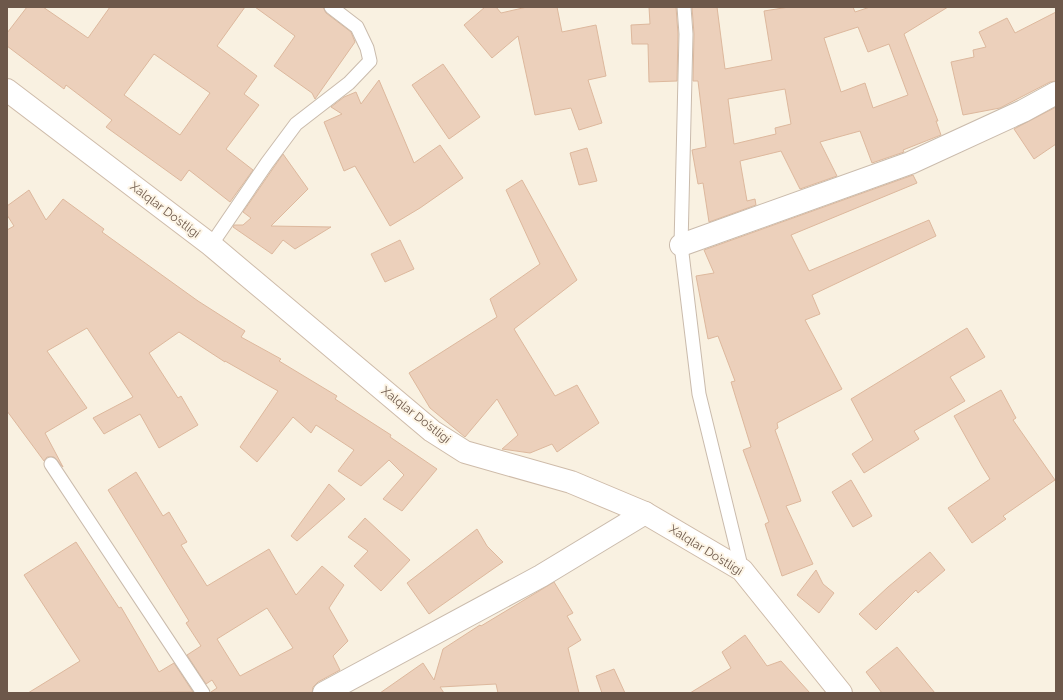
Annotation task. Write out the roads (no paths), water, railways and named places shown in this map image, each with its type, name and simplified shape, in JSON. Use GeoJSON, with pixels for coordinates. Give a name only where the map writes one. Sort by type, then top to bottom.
{"type":"FeatureCollection","features":[{"type":"Feature","properties":{"kind":"main road","name":"Xalqlar Do’stligi"},"geometry":{"type":"LineString","coordinates":[[7,90],[211,245],[432,430],[465,452],[571,482],[645,513],[742,570],[841,693]]}},
{"type":"Feature","properties":{"kind":"main road"},"geometry":{"type":"LineString","coordinates":[[682,245],[910,163],[1023,111],[1056,93]]}},
{"type":"Feature","properties":{"kind":"main road"},"geometry":{"type":"LineString","coordinates":[[324,693],[541,576],[645,513]]}},
{"type":"Feature","properties":{"kind":"lane"},"geometry":{"type":"LineString","coordinates":[[211,245],[266,163],[296,124],[349,83],[370,61],[367,48],[357,27],[331,7]]}},
{"type":"Feature","properties":{"kind":"lane"},"geometry":{"type":"LineString","coordinates":[[684,7],[686,34],[682,245],[699,394],[742,570]]}},
{"type":"Feature","properties":{"kind":"lane"},"geometry":{"type":"LineString","coordinates":[[51,464],[203,693]]}}]}
